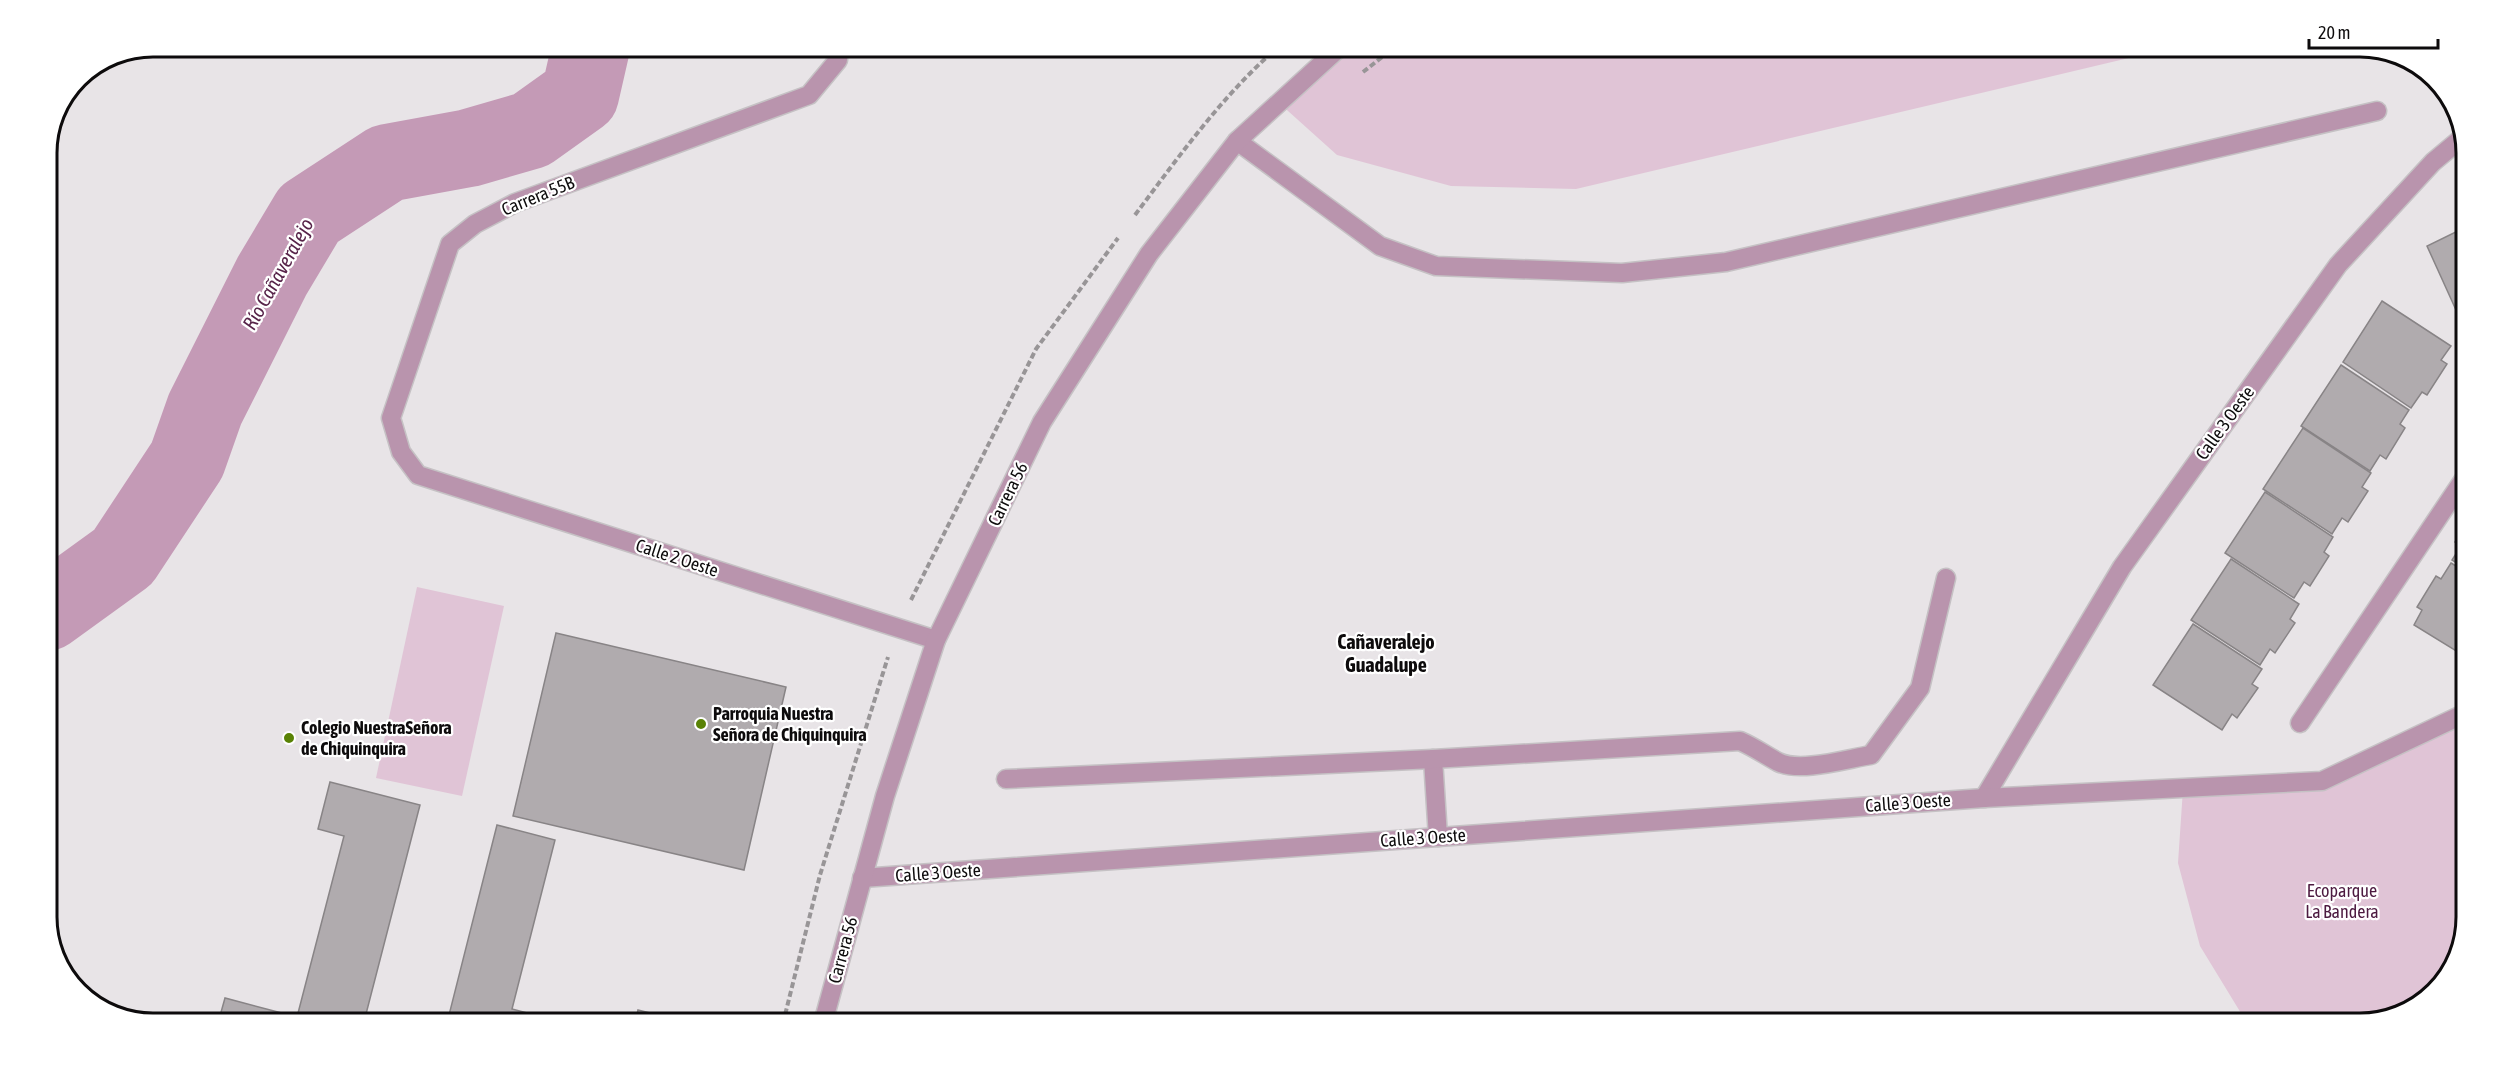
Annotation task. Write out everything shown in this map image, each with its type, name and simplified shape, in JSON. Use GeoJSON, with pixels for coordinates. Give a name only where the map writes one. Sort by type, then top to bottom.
{"type":"FeatureCollection","features":[{"type":"Feature","properties":{"kind":"street","name":"Carrera 55B"},"geometry":{"type":"LineString","coordinates":[[418,475],[401,452],[391,418],[450,244],[475,224],[515,203],[809,95],[838,60],[838,57]]}},
{"type":"Feature","properties":{"kind":"street","name":"Carrera 56"},"geometry":{"type":"LineString","coordinates":[[826,1013],[885,796],[936,640],[1042,422],[1149,254],[1237,141],[1328,57]]}},
{"type":"Feature","properties":{"kind":"street"},"geometry":{"type":"LineString","coordinates":[[1237,141],[1380,246],[1436,266],[1622,273],[1726,262],[2377,111]]}},
{"type":"Feature","properties":{"kind":"street","name":"Calle 3 Oeste"},"geometry":{"type":"LineString","coordinates":[[1984,798],[2122,567],[2338,265],[2433,162],[2456,143]]}},
{"type":"Feature","properties":{"kind":"street","name":"Calle 2 Oeste"},"geometry":{"type":"LineString","coordinates":[[418,475],[936,640]]}},
{"type":"Feature","properties":{"kind":"street"},"geometry":{"type":"LineString","coordinates":[[2300,723],[2456,491]]}},
{"type":"Feature","properties":{"kind":"street"},"geometry":{"type":"LineString","coordinates":[[1006,779],[1433,759],[1740,741],[1756,747],[1778,762],[1794,767],[1871,755],[1920,688],[1946,578]]}},
{"type":"Feature","properties":{"kind":"street","name":"Calle 3 Oeste"},"geometry":{"type":"LineString","coordinates":[[862,878],[1984,798],[2322,781],[2456,718]]}},
{"type":"Feature","properties":{"kind":"street"},"geometry":{"type":"LineString","coordinates":[[1433,759],[1438,837]]}},
{"type":"Feature","properties":{"kind":"path"},"geometry":{"type":"LineString","coordinates":[[786,1013],[820,875],[897,628]]}},
{"type":"Feature","properties":{"kind":"green space"},"geometry":{"type":"Polygon","coordinates":[[[1329,57],[2133,57],[1576,189],[1451,186],[1337,155],[1278,102],[1329,57]]]}},
{"type":"Feature","properties":{"kind":"green space"},"geometry":{"type":"Polygon","coordinates":[[[417,587],[504,606],[462,796],[376,778],[417,587]]]}},
{"type":"Feature","properties":{"kind":"green space","name":"Ecoparque La Bandera"},"geometry":{"type":"Polygon","coordinates":[[[2456,718],[2456,917],[2449,954],[2432,980],[2414,997],[2385,1010],[2360,1013],[2241,1013],[2200,946],[2178,863],[2183,789],[2322,781],[2456,718]]]}},
{"type":"Feature","properties":{"kind":"building"},"geometry":{"type":"Polygon","coordinates":[[[2456,232],[2456,310],[2427,246],[2456,232]]]}},
{"type":"Feature","properties":{"kind":"building"},"geometry":{"type":"Polygon","coordinates":[[[2382,301],[2451,346],[2441,360],[2447,364],[2427,395],[2422,392],[2411,408],[2343,362],[2382,301]]]}},
{"type":"Feature","properties":{"kind":"building"},"geometry":{"type":"Polygon","coordinates":[[[2341,365],[2409,410],[2400,424],[2405,428],[2386,459],[2380,455],[2370,471],[2301,426],[2341,365]]]}},
{"type":"Feature","properties":{"kind":"building"},"geometry":{"type":"Polygon","coordinates":[[[2303,428],[2371,473],[2362,487],[2368,491],[2348,522],[2342,518],[2332,534],[2263,489],[2303,428]]]}},
{"type":"Feature","properties":{"kind":"building"},"geometry":{"type":"Polygon","coordinates":[[[2265,492],[2333,537],[2324,552],[2329,556],[2310,586],[2304,582],[2294,598],[2225,553],[2265,492]]]}},
{"type":"Feature","properties":{"kind":"building"},"geometry":{"type":"Polygon","coordinates":[[[2231,559],[2299,604],[2290,619],[2295,623],[2275,653],[2270,649],[2260,665],[2191,620],[2231,559]]]}},
{"type":"Feature","properties":{"kind":"building"},"geometry":{"type":"Polygon","coordinates":[[[2451,563],[2456,566],[2456,651],[2414,625],[2422,610],[2417,607],[2436,576],[2441,579],[2451,563]]]}},
{"type":"Feature","properties":{"kind":"building"},"geometry":{"type":"Polygon","coordinates":[[[2193,624],[2262,669],[2252,684],[2258,688],[2237,718],[2232,714],[2222,730],[2153,685],[2193,624]]]}},
{"type":"Feature","properties":{"kind":"building"},"geometry":{"type":"Polygon","coordinates":[[[556,633],[786,687],[744,870],[513,816],[556,633]]]}},
{"type":"Feature","properties":{"kind":"building"},"geometry":{"type":"Polygon","coordinates":[[[330,782],[420,805],[366,1013],[298,1013],[344,836],[318,829],[330,782]]]}},
{"type":"Feature","properties":{"kind":"building"},"geometry":{"type":"Polygon","coordinates":[[[497,825],[555,840],[512,1009],[527,1013],[450,1013],[497,825]]]}},
{"type":"Feature","properties":{"kind":"building"},"geometry":{"type":"Polygon","coordinates":[[[225,998],[282,1013],[221,1013],[225,998]]]}},
{"type":"Feature","properties":{"kind":"waterway","name":"Río Cañaveralejo"},"geometry":{"type":"LineString","coordinates":[[57,605],[123,557],[187,460],[205,409],[272,276],[309,214],[387,163],[469,148],[531,130],[580,95],[589,57]]}},
{"type":"Feature","properties":{"kind":"place","name":"Parroquia Nuestra Señora de Chiquinquira"},"geometry":{"type":"Point","coordinates":[701,724]}},
{"type":"Feature","properties":{"kind":"place","name":"Colegio NuestraSeñora de Chiquinquira"},"geometry":{"type":"Point","coordinates":[289,738]}},
{"type":"Feature","properties":{"kind":"district","name":"Cañaveralejo Guadalupe"},"geometry":{"type":"Point","coordinates":[1386,654]}}]}
